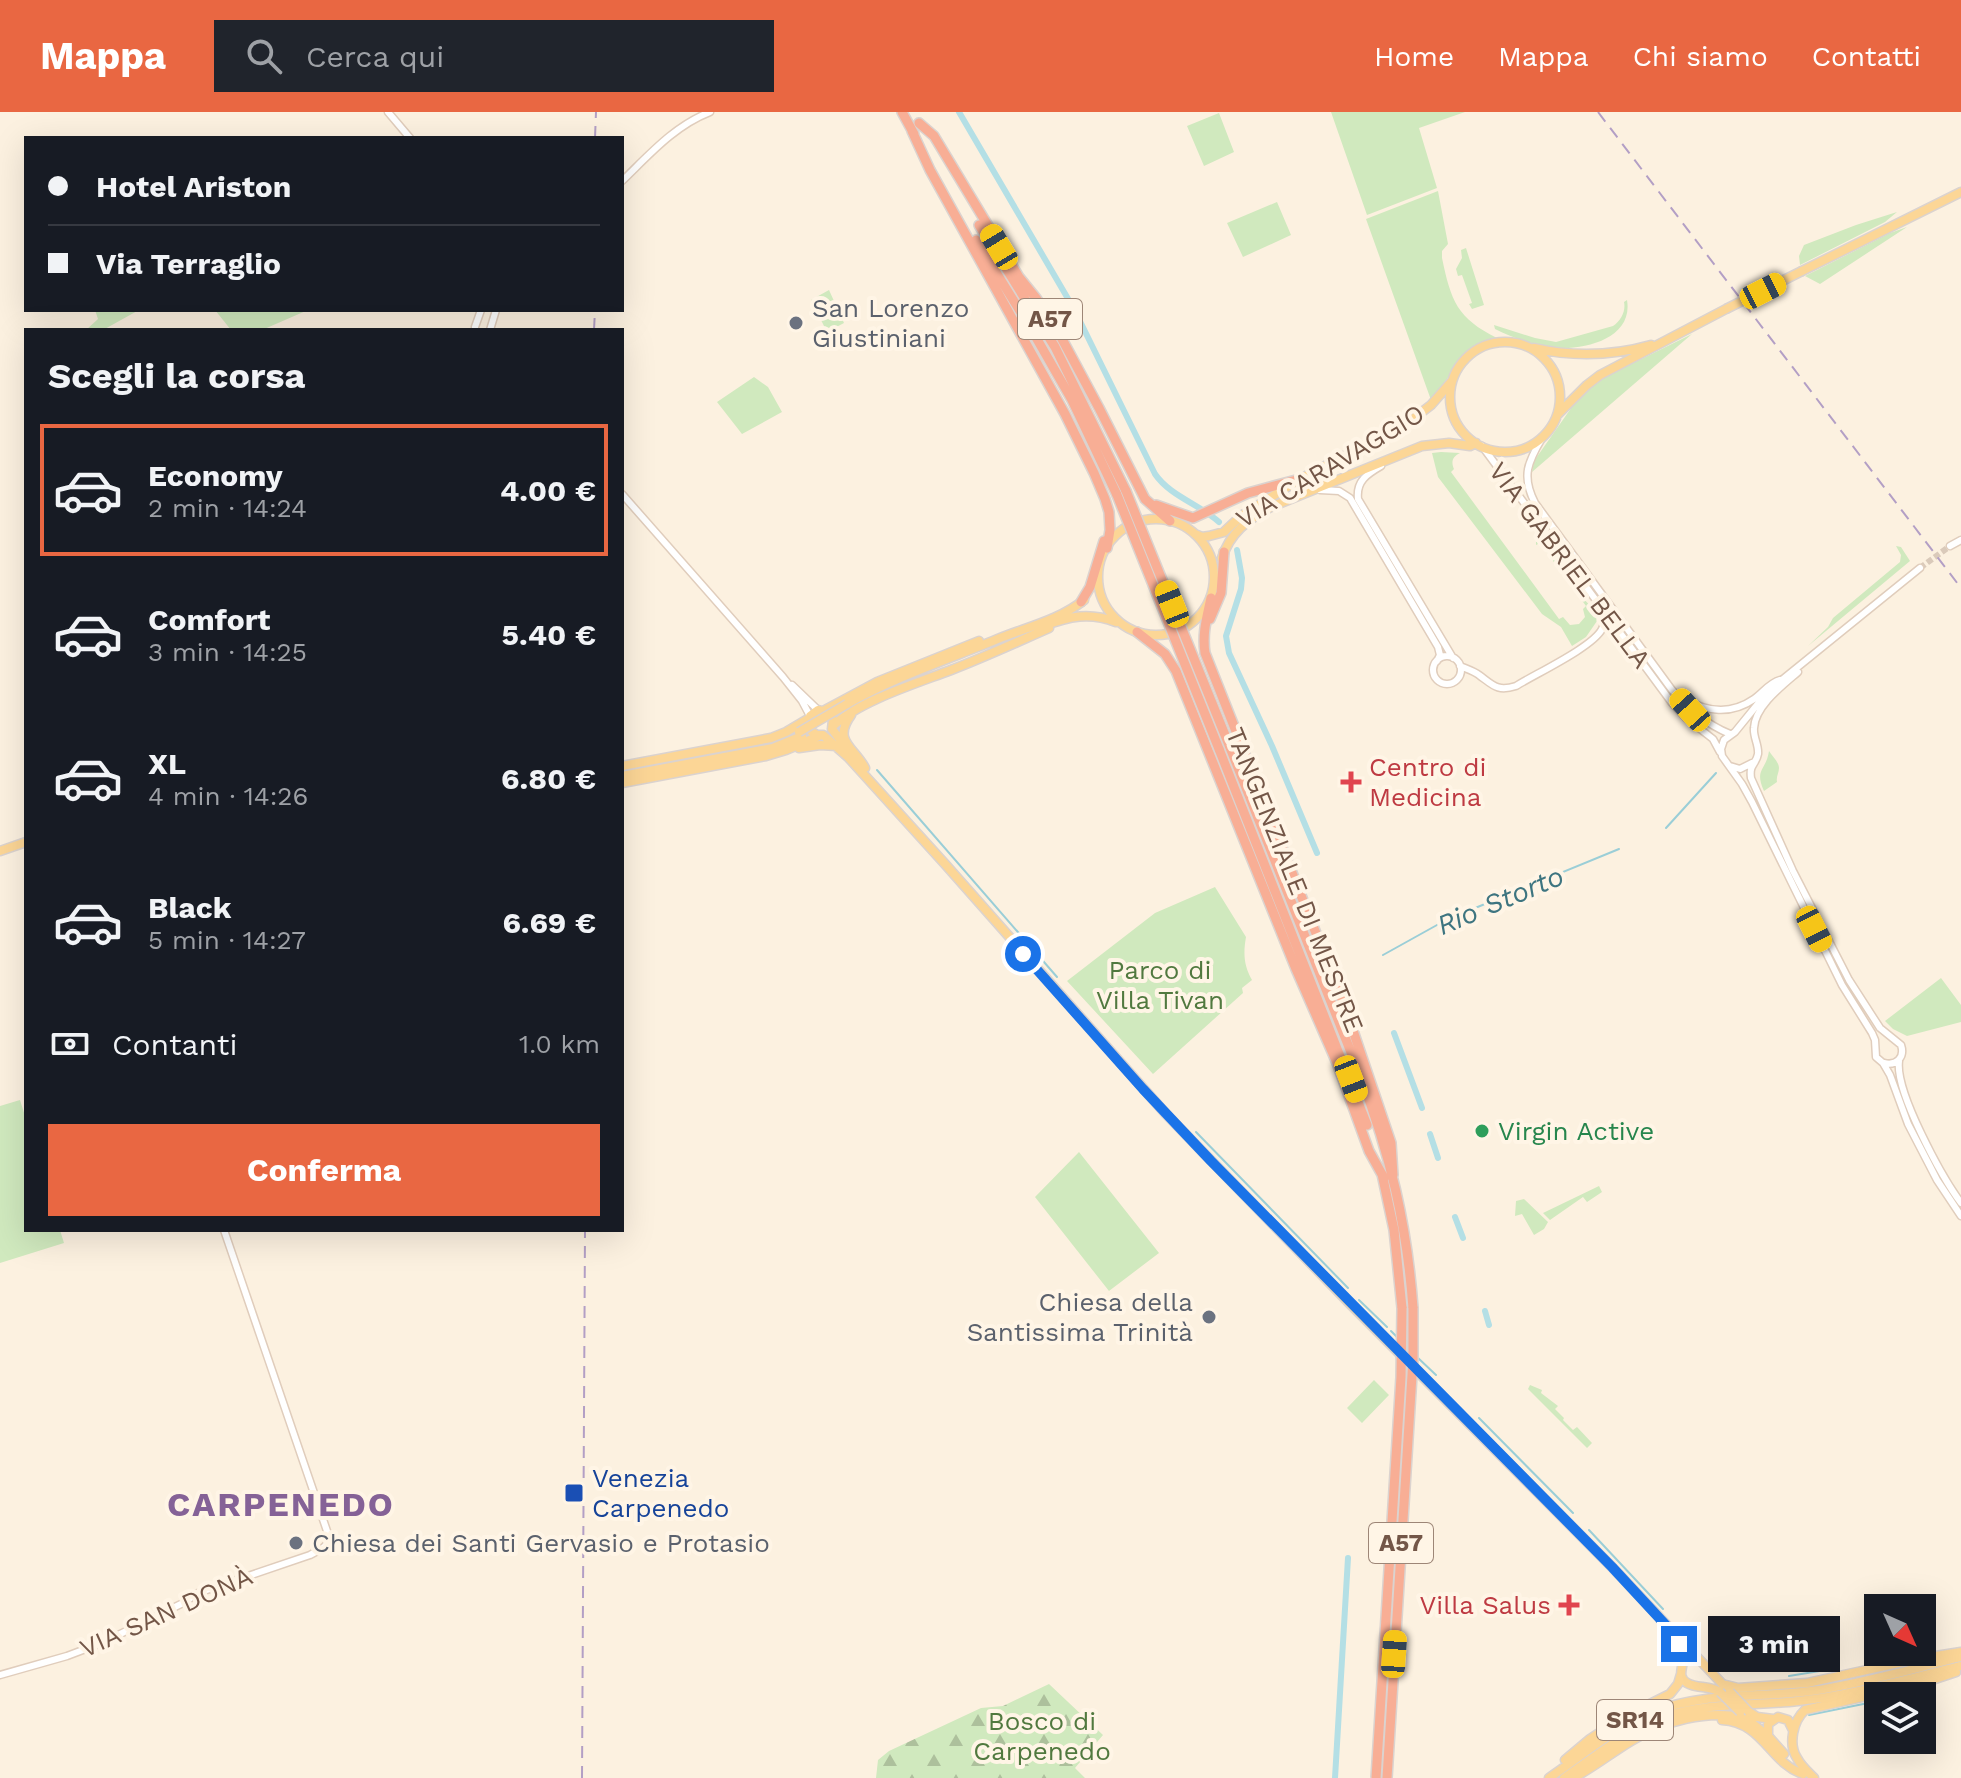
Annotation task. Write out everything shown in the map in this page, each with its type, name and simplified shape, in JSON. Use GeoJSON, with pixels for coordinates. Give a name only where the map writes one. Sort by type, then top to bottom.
{"type":"FeatureCollection","features":[{"type":"Feature","properties":{"kind":"highway","name":"TANGENZIALE DI MESTRE"},"geometry":{"type":"LineString","coordinates":[[902,112],[916,127],[1055,347],[1121,493],[1224,747],[1328,1009],[1388,1176],[1408,1248],[1408,1308],[1413,1359],[1387,1778]]}},
{"type":"Feature","properties":{"kind":"highway","name":"TANGENZIALE DI MESTRE"},"geometry":{"type":"LineString","coordinates":[[913,112],[916,127]]}},
{"type":"Feature","properties":{"kind":"highway","name":"A57"},"geometry":{"type":"LineString","coordinates":[[916,127],[934,136],[1012,267],[1062,339],[1142,493],[1151,506],[1170,521]]}},
{"type":"Feature","properties":{"kind":"highway","name":"A57"},"geometry":{"type":"LineString","coordinates":[[916,127],[930,170],[1065,414],[1094,473],[1107,506],[1110,524],[1107,548]]}},
{"type":"Feature","properties":{"kind":"highway"},"geometry":{"type":"LineString","coordinates":[[1142,493],[1160,508],[1193,518],[1248,493],[1300,479]]}},
{"type":"Feature","properties":{"kind":"highway","name":"A57"},"geometry":{"type":"LineString","coordinates":[[1081,602],[1092,580],[1105,537],[1107,506]]}},
{"type":"Feature","properties":{"kind":"highway"},"geometry":{"type":"LineString","coordinates":[[1204,633],[1221,593],[1224,552]]}},
{"type":"Feature","properties":{"kind":"highway","name":"A57"},"geometry":{"type":"LineString","coordinates":[[1211,598],[1205,620],[1205,653],[1310,962],[1328,1009],[1391,1143],[1388,1176]]}},
{"type":"Feature","properties":{"kind":"highway","name":"A57"},"geometry":{"type":"LineString","coordinates":[[1137,632],[1165,654],[1176,671],[1310,962]]}},
{"type":"Feature","properties":{"kind":"highway","name":"TANGENZIALE DI MESTRE"},"geometry":{"type":"LineString","coordinates":[[1376,1778],[1400,1386],[1408,1308]]}},
{"type":"Feature","properties":{"kind":"main road"},"geometry":{"type":"LineString","coordinates":[[1667,339],[1620,353],[1598,355],[1547,351],[1511,342],[1488,345],[1468,357],[1454,377],[1452,409],[1463,432],[1479,445],[1497,451],[1513,451],[1528,446],[1542,438],[1580,391],[1600,375],[1961,192]]}},
{"type":"Feature","properties":{"kind":"main road"},"geometry":{"type":"LineString","coordinates":[[1527,346],[1544,358],[1556,375],[1560,395],[1557,416]]}},
{"type":"Feature","properties":{"kind":"main road","name":"VIA CARAVAGGIO"},"geometry":{"type":"LineString","coordinates":[[1195,534],[1202,537],[1219,534],[1241,516],[1300,479],[1418,416],[1444,392],[1454,377]]}},
{"type":"Feature","properties":{"kind":"main road","name":"VIA CARAVAGGIO"},"geometry":{"type":"LineString","coordinates":[[1214,582],[1232,536],[1248,521],[1271,507],[1431,444],[1479,445]]}},
{"type":"Feature","properties":{"kind":"main road"},"geometry":{"type":"LineString","coordinates":[[624,772],[778,736],[820,710],[877,682],[1007,630],[1065,615],[1095,615],[1137,632],[1159,635],[1178,631],[1198,618],[1211,598],[1214,569],[1210,556],[1204,544],[1185,526],[1152,519],[1134,524],[1115,537],[1107,548],[1092,589],[1065,615],[999,651],[850,708],[822,736],[786,750]]}},
{"type":"Feature","properties":{"kind":"main road"},"geometry":{"type":"LineString","coordinates":[[1099,568],[1102,599],[1111,614],[1124,625]]}},
{"type":"Feature","properties":{"kind":"main road"},"geometry":{"type":"LineString","coordinates":[[624,772],[773,748],[802,736],[919,674],[1065,615]]}},
{"type":"Feature","properties":{"kind":"main road"},"geometry":{"type":"LineString","coordinates":[[850,708],[843,734],[846,744],[865,768]]}},
{"type":"Feature","properties":{"kind":"main road"},"geometry":{"type":"LineString","coordinates":[[820,710],[831,716],[832,728],[842,743],[891,798],[897,809]]}},
{"type":"Feature","properties":{"kind":"main road"},"geometry":{"type":"LineString","coordinates":[[809,718],[810,730],[837,746],[897,809],[1175,1124],[1612,1567],[1702,1663],[1723,1693],[1747,1696],[1831,1687],[1961,1655]]}},
{"type":"Feature","properties":{"kind":"main road"},"geometry":{"type":"LineString","coordinates":[[624,783],[786,750],[837,746]]}},
{"type":"Feature","properties":{"kind":"main road"},"geometry":{"type":"LineString","coordinates":[[0,851],[24,843]]}},
{"type":"Feature","properties":{"kind":"main road"},"geometry":{"type":"LineString","coordinates":[[1674,1634],[1683,1658],[1681,1670],[1688,1683],[1723,1693],[1757,1717],[1788,1720],[1793,1732],[1796,1758],[1814,1778]]}},
{"type":"Feature","properties":{"kind":"main road"},"geometry":{"type":"LineString","coordinates":[[1723,1693],[1738,1688],[1807,1683],[1917,1659],[1961,1655]]}},
{"type":"Feature","properties":{"kind":"main road"},"geometry":{"type":"LineString","coordinates":[[1681,1670],[1689,1660],[1702,1663]]}},
{"type":"Feature","properties":{"kind":"main road"},"geometry":{"type":"LineString","coordinates":[[1697,1684],[1706,1674],[1702,1663]]}},
{"type":"Feature","properties":{"kind":"main road"},"geometry":{"type":"LineString","coordinates":[[1770,1739],[1786,1742],[1799,1716],[1808,1709],[1920,1684],[1961,1668]]}},
{"type":"Feature","properties":{"kind":"main road","name":"SR14"},"geometry":{"type":"LineString","coordinates":[[1575,1774],[1629,1734],[1651,1722],[1682,1712],[1723,1707],[1745,1710],[1835,1695],[1961,1668]]}},
{"type":"Feature","properties":{"kind":"main road","name":"SR14"},"geometry":{"type":"LineString","coordinates":[[1543,1778],[1611,1725],[1670,1694],[1678,1684],[1681,1670]]}},
{"type":"Feature","properties":{"kind":"main road","name":"SR14"},"geometry":{"type":"LineString","coordinates":[[1549,1778],[1639,1718],[1723,1693]]}},
{"type":"Feature","properties":{"kind":"main road"},"geometry":{"type":"LineString","coordinates":[[1745,1710],[1805,1776]]}},
{"type":"Feature","properties":{"kind":"main road","name":"SR14"},"geometry":{"type":"LineString","coordinates":[[1575,1774],[1655,1729],[1677,1721],[1713,1715],[1735,1716],[1745,1710]]}},
{"type":"Feature","properties":{"kind":"main road"},"geometry":{"type":"LineString","coordinates":[[1770,1739],[1767,1726],[1774,1719]]}},
{"type":"Feature","properties":{"kind":"main road"},"geometry":{"type":"LineString","coordinates":[[1677,1721],[1725,1720],[1741,1723],[1795,1771],[1805,1776]]}},
{"type":"Feature","properties":{"kind":"main road"},"geometry":{"type":"LineString","coordinates":[[1564,1778],[1575,1774]]}},
{"type":"Feature","properties":{"kind":"street"},"geometry":{"type":"LineString","coordinates":[[388,112],[408,136]]}},
{"type":"Feature","properties":{"kind":"street"},"geometry":{"type":"LineString","coordinates":[[624,179],[674,132],[710,112]]}},
{"type":"Feature","properties":{"kind":"street","name":"VIA GABRIEL BELLA"},"geometry":{"type":"LineString","coordinates":[[1542,438],[1528,464],[1528,487],[1535,503],[1675,693],[1697,715],[1715,727],[1732,733]]}},
{"type":"Feature","properties":{"kind":"street","name":"VIA GABRIEL BELLA"},"geometry":{"type":"LineString","coordinates":[[1479,445],[1672,703],[1713,739],[1721,753]]}},
{"type":"Feature","properties":{"kind":"street"},"geometry":{"type":"LineString","coordinates":[[1405,452],[1365,476],[1358,487],[1358,497],[1460,666],[1497,688],[1516,686],[1579,649],[1600,632],[1604,610]]}},
{"type":"Feature","properties":{"kind":"street"},"geometry":{"type":"LineString","coordinates":[[1310,491],[1333,489],[1350,498],[1438,647],[1440,655],[1434,670],[1439,681],[1452,683],[1465,674],[1476,673]]}},
{"type":"Feature","properties":{"kind":"street"},"geometry":{"type":"LineString","coordinates":[[624,496],[783,677],[802,701],[809,718]]}},
{"type":"Feature","properties":{"kind":"street"},"geometry":{"type":"LineString","coordinates":[[1950,546],[1961,540]]}},
{"type":"Feature","properties":{"kind":"street"},"geometry":{"type":"LineString","coordinates":[[1920,568],[1766,703],[1754,725],[1758,752],[1750,770],[1752,783],[1849,980],[1880,1028],[1902,1046],[1898,1073],[1937,1165],[1961,1203]]}},
{"type":"Feature","properties":{"kind":"street"},"geometry":{"type":"LineString","coordinates":[[1883,599],[1783,679],[1722,744],[1721,753],[1752,802],[1835,971],[1872,1033],[1876,1057],[1890,1075],[1903,1112],[1930,1169],[1961,1216]]}},
{"type":"Feature","properties":{"kind":"street"},"geometry":{"type":"LineString","coordinates":[[1600,632],[1622,634]]}},
{"type":"Feature","properties":{"kind":"street"},"geometry":{"type":"LineString","coordinates":[[1437,661],[1444,657],[1453,658]]}},
{"type":"Feature","properties":{"kind":"street"},"geometry":{"type":"LineString","coordinates":[[1458,678],[1460,666]]}},
{"type":"Feature","properties":{"kind":"street"},"geometry":{"type":"LineString","coordinates":[[783,677],[820,710]]}},
{"type":"Feature","properties":{"kind":"street","name":"VIA GABRIEL BELLA"},"geometry":{"type":"LineString","coordinates":[[1675,693],[1708,709],[1729,709],[1742,706],[1774,682],[1783,679]]}},
{"type":"Feature","properties":{"kind":"street"},"geometry":{"type":"LineString","coordinates":[[1732,733],[1749,734],[1756,740]]}},
{"type":"Feature","properties":{"kind":"street"},"geometry":{"type":"LineString","coordinates":[[1730,766],[1740,769],[1752,763]]}},
{"type":"Feature","properties":{"kind":"street"},"geometry":{"type":"LineString","coordinates":[[1876,1046],[1882,1039],[1893,1037]]}},
{"type":"Feature","properties":{"kind":"street"},"geometry":{"type":"LineString","coordinates":[[1883,1063],[1891,1064],[1899,1060]]}},
{"type":"Feature","properties":{"kind":"street","name":"VIA SAN DONÀ"},"geometry":{"type":"LineString","coordinates":[[0,1675],[107,1641],[198,1593],[310,1555],[329,1542],[225,1232]]}},
{"type":"Feature","properties":{"kind":"green space"},"geometry":{"type":"Polygon","coordinates":[[[1331,112],[1465,112],[1419,128],[1437,188],[1367,215],[1331,112]]]}},
{"type":"Feature","properties":{"kind":"green space"},"geometry":{"type":"Polygon","coordinates":[[[1219,113],[1234,152],[1204,166],[1187,126],[1219,113]]]}},
{"type":"Feature","properties":{"kind":"green space"},"geometry":{"type":"Polygon","coordinates":[[[1438,191],[1448,244],[1442,251],[1442,258],[1453,297],[1464,315],[1497,338],[1468,351],[1431,400],[1366,219],[1438,191]]]}},
{"type":"Feature","properties":{"kind":"green space"},"geometry":{"type":"Polygon","coordinates":[[[1277,202],[1291,235],[1243,257],[1227,223],[1277,202]]]}},
{"type":"Feature","properties":{"kind":"green space"},"geometry":{"type":"Polygon","coordinates":[[[1897,212],[1885,222],[1800,265],[1799,256],[1804,245],[1897,212]]]}},
{"type":"Feature","properties":{"kind":"green space"},"geometry":{"type":"Polygon","coordinates":[[[1907,227],[1820,284],[1805,276],[1890,233],[1907,227]]]}},
{"type":"Feature","properties":{"kind":"green space"},"geometry":{"type":"Polygon","coordinates":[[[1466,248],[1484,305],[1472,309],[1462,275],[1458,276],[1456,269],[1462,258],[1461,250],[1466,248]]]}},
{"type":"Feature","properties":{"kind":"green space"},"geometry":{"type":"Polygon","coordinates":[[[829,290],[844,323],[827,332],[811,300],[829,290]]]}},
{"type":"Feature","properties":{"kind":"green space"},"geometry":{"type":"Polygon","coordinates":[[[1627,300],[1627,314],[1613,334],[1602,341],[1574,348],[1528,342],[1495,329],[1494,325],[1556,342],[1613,326],[1622,316],[1627,300]]]}},
{"type":"Feature","properties":{"kind":"green space"},"geometry":{"type":"Polygon","coordinates":[[[96,312],[135,312],[107,328],[88,328],[98,319],[96,312]]]}},
{"type":"Feature","properties":{"kind":"green space"},"geometry":{"type":"Polygon","coordinates":[[[217,312],[303,312],[267,328],[229,328],[217,312]]]}},
{"type":"Feature","properties":{"kind":"green space"},"geometry":{"type":"Polygon","coordinates":[[[1692,334],[1532,472],[1534,461],[1587,389],[1692,334]]]}},
{"type":"Feature","properties":{"kind":"green space"},"geometry":{"type":"Polygon","coordinates":[[[754,377],[768,387],[782,412],[742,434],[717,402],[754,377]]]}},
{"type":"Feature","properties":{"kind":"green space"},"geometry":{"type":"Polygon","coordinates":[[[1432,453],[1460,453],[1453,460],[1454,469],[1451,472],[1559,619],[1563,617],[1570,625],[1579,624],[1585,617],[1583,609],[1586,606],[1540,543],[1536,545],[1536,542],[1541,542],[1595,611],[1597,621],[1586,637],[1572,646],[1561,627],[1542,614],[1438,477],[1432,453]]]}},
{"type":"Feature","properties":{"kind":"green space"},"geometry":{"type":"Polygon","coordinates":[[[1896,546],[1901,547],[1910,561],[1808,646],[1833,618],[1900,562],[1901,555],[1896,546]]]}},
{"type":"Feature","properties":{"kind":"green space"},"geometry":{"type":"Polygon","coordinates":[[[1769,751],[1779,770],[1777,782],[1764,791],[1760,774],[1769,751]]]}},
{"type":"Feature","properties":{"kind":"green space","name":"Parco di Villa Tivan"},"geometry":{"type":"Polygon","coordinates":[[[1215,887],[1246,937],[1245,960],[1252,980],[1242,988],[1243,993],[1153,1074],[1067,981],[1155,913],[1215,887]]]}},
{"type":"Feature","properties":{"kind":"green space"},"geometry":{"type":"Polygon","coordinates":[[[1941,978],[1961,1005],[1961,1022],[1907,1036],[1885,1021],[1941,978]]]}},
{"type":"Feature","properties":{"kind":"green space"},"geometry":{"type":"Polygon","coordinates":[[[20,1100],[24,1113],[24,1232],[61,1232],[64,1243],[0,1263],[0,1106],[20,1100]]]}},
{"type":"Feature","properties":{"kind":"green space"},"geometry":{"type":"Polygon","coordinates":[[[1079,1152],[1159,1253],[1109,1291],[1035,1197],[1079,1152]]]}},
{"type":"Feature","properties":{"kind":"green space"},"geometry":{"type":"Polygon","coordinates":[[[1599,1186],[1602,1192],[1587,1202],[1583,1197],[1550,1220],[1543,1213],[1599,1186]]]}},
{"type":"Feature","properties":{"kind":"green space"},"geometry":{"type":"Polygon","coordinates":[[[1524,1199],[1548,1222],[1544,1229],[1534,1235],[1522,1214],[1515,1216],[1516,1201],[1524,1199]]]}},
{"type":"Feature","properties":{"kind":"green space"},"geometry":{"type":"Polygon","coordinates":[[[1374,1380],[1389,1395],[1362,1423],[1347,1408],[1374,1380]]]}},
{"type":"Feature","properties":{"kind":"green space"},"geometry":{"type":"Polygon","coordinates":[[[1530,1385],[1542,1390],[1541,1393],[1558,1406],[1555,1409],[1563,1420],[1573,1430],[1577,1427],[1592,1443],[1587,1448],[1528,1389],[1530,1385]]]}},
{"type":"Feature","properties":{"kind":"green space","name":"Bosco di Carpenedo"},"geometry":{"type":"Polygon","coordinates":[[[1049,1684],[1103,1735],[1075,1768],[1085,1778],[876,1778],[878,1760],[889,1751],[981,1708],[1003,1706],[1049,1684]]]}},
{"type":"Feature","properties":{"kind":"waterway"},"geometry":{"type":"LineString","coordinates":[[959,112],[1074,309],[1155,474],[1161,482],[1219,522]]}},
{"type":"Feature","properties":{"kind":"waterway"},"geometry":{"type":"LineString","coordinates":[[1237,550],[1242,578],[1226,636],[1229,653],[1317,853]]}},
{"type":"Feature","properties":{"kind":"waterway"},"geometry":{"type":"LineString","coordinates":[[877,770],[1057,977]]}},
{"type":"Feature","properties":{"kind":"waterway","name":"Rio Storto"},"geometry":{"type":"LineString","coordinates":[[1666,828],[1716,773]]}},
{"type":"Feature","properties":{"kind":"waterway","name":"Rio Storto"},"geometry":{"type":"LineString","coordinates":[[1383,955],[1446,920],[1619,849]]}},
{"type":"Feature","properties":{"kind":"waterway"},"geometry":{"type":"LineString","coordinates":[[1394,1033],[1422,1108]]}},
{"type":"Feature","properties":{"kind":"waterway"},"geometry":{"type":"LineString","coordinates":[[1196,1132],[1348,1288]]}},
{"type":"Feature","properties":{"kind":"waterway"},"geometry":{"type":"LineString","coordinates":[[1430,1134],[1438,1158]]}},
{"type":"Feature","properties":{"kind":"waterway"},"geometry":{"type":"LineString","coordinates":[[1455,1217],[1463,1238]]}},
{"type":"Feature","properties":{"kind":"waterway"},"geometry":{"type":"LineString","coordinates":[[1359,1300],[1387,1327]]}},
{"type":"Feature","properties":{"kind":"waterway"},"geometry":{"type":"LineString","coordinates":[[1485,1311],[1489,1325]]}},
{"type":"Feature","properties":{"kind":"waterway"},"geometry":{"type":"LineString","coordinates":[[1391,1331],[1398,1338]]}},
{"type":"Feature","properties":{"kind":"waterway"},"geometry":{"type":"LineString","coordinates":[[1417,1357],[1436,1375]]}},
{"type":"Feature","properties":{"kind":"waterway"},"geometry":{"type":"LineString","coordinates":[[1479,1418],[1573,1513]]}},
{"type":"Feature","properties":{"kind":"waterway"},"geometry":{"type":"LineString","coordinates":[[1589,1530],[1663,1609]]}},
{"type":"Feature","properties":{"kind":"waterway"},"geometry":{"type":"LineString","coordinates":[[1335,1778],[1348,1558]]}},
{"type":"Feature","properties":{"kind":"waterway"},"geometry":{"type":"LineString","coordinates":[[1789,1676],[1838,1668]]}},
{"type":"Feature","properties":{"kind":"waterway"},"geometry":{"type":"LineString","coordinates":[[1809,1715],[1864,1704]]}},
{"type":"Feature","properties":{"kind":"tunnel"},"geometry":{"type":"LineString","coordinates":[[1920,568],[1950,546]]}},
{"type":"Feature","properties":{"kind":"railway"},"geometry":{"type":"LineString","coordinates":[[595,136],[596,112]]}},
{"type":"Feature","properties":{"kind":"railway"},"geometry":{"type":"LineString","coordinates":[[1598,112],[1961,588]]}},
{"type":"Feature","properties":{"kind":"railway"},"geometry":{"type":"LineString","coordinates":[[594,328],[595,312]]}},
{"type":"Feature","properties":{"kind":"railway"},"geometry":{"type":"LineString","coordinates":[[582,1778],[585,1232]]}},
{"type":"Feature","properties":{"kind":"place","name":"San Lorenzo Giustiniani"},"geometry":{"type":"Point","coordinates":[796,323]}},
{"type":"Feature","properties":{"kind":"place","name":"Centro di Medicina"},"geometry":{"type":"Point","coordinates":[1351,782]}},
{"type":"Feature","properties":{"kind":"place","name":"Virgin Active"},"geometry":{"type":"Point","coordinates":[1482,1131]}},
{"type":"Feature","properties":{"kind":"place","name":"Chiesa della Santissima Trinità"},"geometry":{"type":"Point","coordinates":[1209,1317]}},
{"type":"Feature","properties":{"kind":"place","name":"Venezia Carpenedo"},"geometry":{"type":"Point","coordinates":[574,1493]}},
{"type":"Feature","properties":{"kind":"place","name":"Chiesa dei Santi Gervasio e Protasio"},"geometry":{"type":"Point","coordinates":[296,1543]}},
{"type":"Feature","properties":{"kind":"place","name":"Villa Salus"},"geometry":{"type":"Point","coordinates":[1569,1605]}},
{"type":"Feature","properties":{"kind":"district","name":"CARPENEDO"},"geometry":{"type":"Point","coordinates":[281,1504]}},
{"type":"Feature","properties":{"kind":"route"},"geometry":{"type":"LineString","coordinates":[[1023,954],[1211,1161],[1612,1567],[1674,1634],[1679,1644]]}}]}
